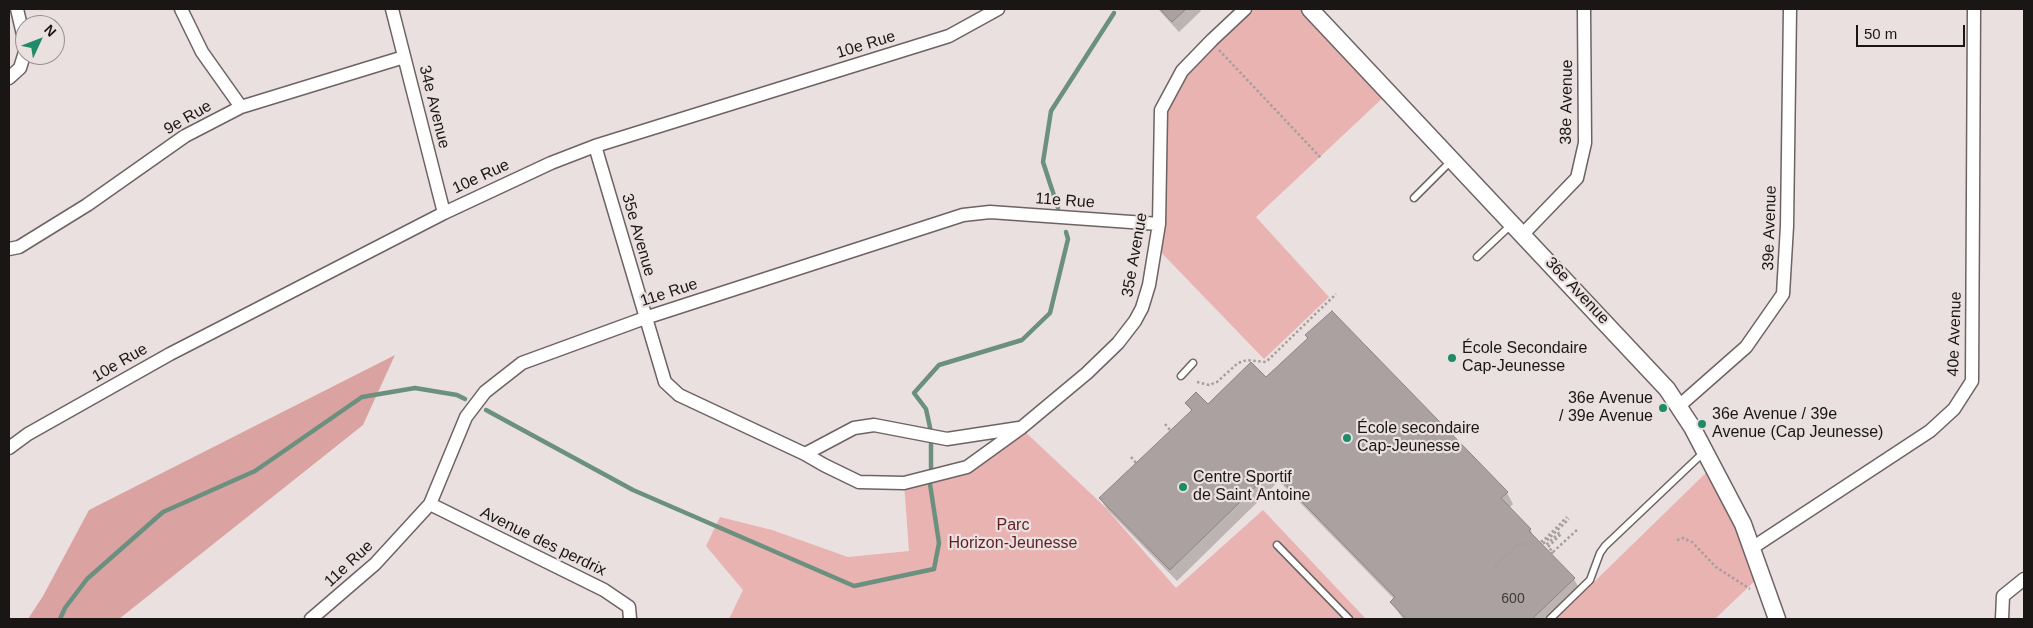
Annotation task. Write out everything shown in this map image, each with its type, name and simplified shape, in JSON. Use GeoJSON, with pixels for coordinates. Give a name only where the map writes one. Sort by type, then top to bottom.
{"type":"FeatureCollection","features":[{"type":"Feature","properties":{"kind":"street"},"geometry":{"type":"LineString","coordinates":[[181,9],[202,52],[242,107]]}},
{"type":"Feature","properties":{"kind":"street","name":"34e Avenue"},"geometry":{"type":"LineString","coordinates":[[392,9],[444,213]]}},
{"type":"Feature","properties":{"kind":"street","name":"10e Rue"},"geometry":{"type":"LineString","coordinates":[[9,448],[28,434],[170,354],[444,213],[551,163],[595,146],[949,36],[998,9]]}},
{"type":"Feature","properties":{"kind":"street","name":"35e Avenue"},"geometry":{"type":"LineString","coordinates":[[595,146],[665,382],[678,395],[806,454],[860,482],[904,483],[967,467],[1021,428],[1087,373],[1118,343],[1135,321],[1142,308],[1149,285],[1159,224],[1161,110],[1182,71],[1245,9]]}},
{"type":"Feature","properties":{"kind":"street","name":"36e Avenue"},"geometry":{"type":"LineString","coordinates":[[1310,9],[1667,388],[1705,451],[1743,524],[1777,619]]}},
{"type":"Feature","properties":{"kind":"street","name":"38e Avenue"},"geometry":{"type":"LineString","coordinates":[[1518,229],[1577,178],[1585,143],[1584,9]]}},
{"type":"Feature","properties":{"kind":"street","name":"39e Avenue"},"geometry":{"type":"LineString","coordinates":[[1679,406],[1746,347],[1783,294],[1788,226],[1790,9]]}},
{"type":"Feature","properties":{"kind":"street","name":"40e Avenue"},"geometry":{"type":"LineString","coordinates":[[1752,548],[1930,431],[1954,409],[1972,380],[1974,9]]}},
{"type":"Feature","properties":{"kind":"street","name":"9e Rue"},"geometry":{"type":"LineString","coordinates":[[9,249],[18,247],[87,205],[185,136],[242,107],[404,58]]}},
{"type":"Feature","properties":{"kind":"street"},"geometry":{"type":"LineString","coordinates":[[9,78],[21,65]]}},
{"type":"Feature","properties":{"kind":"street","name":"11e Rue"},"geometry":{"type":"LineString","coordinates":[[311,619],[325,615],[430,504],[466,417],[485,392],[522,363],[645,318],[963,215],[990,212],[1159,224]]}},
{"type":"Feature","properties":{"kind":"street"},"geometry":{"type":"LineString","coordinates":[[806,454],[854,428],[874,425],[947,439],[1021,428]]}},
{"type":"Feature","properties":{"kind":"street","name":"Avenue des perdrix"},"geometry":{"type":"LineString","coordinates":[[430,504],[604,590],[629,607],[630,619]]}},
{"type":"Feature","properties":{"kind":"street"},"geometry":{"type":"LineString","coordinates":[[2002,619],[2003,596],[2024,579]]}},
{"type":"Feature","properties":{"kind":"lane"},"geometry":{"type":"LineString","coordinates":[[1414,198],[1452,160]]}},
{"type":"Feature","properties":{"kind":"lane"},"geometry":{"type":"LineString","coordinates":[[1477,258],[1518,229]]}},
{"type":"Feature","properties":{"kind":"lane"},"geometry":{"type":"LineString","coordinates":[[1181,376],[1194,363]]}},
{"type":"Feature","properties":{"kind":"lane"},"geometry":{"type":"LineString","coordinates":[[1550,619],[1590,580],[1600,553],[1605,546],[1705,451]]}},
{"type":"Feature","properties":{"kind":"lane"},"geometry":{"type":"LineString","coordinates":[[1277,545],[1349,619]]}},
{"type":"Feature","properties":{"kind":"path"},"geometry":{"type":"LineString","coordinates":[[1218,50],[1320,158]]}},
{"type":"Feature","properties":{"kind":"path"},"geometry":{"type":"LineString","coordinates":[[1197,382],[1209,385],[1217,382],[1238,364],[1247,360],[1266,362],[1336,294]]}},
{"type":"Feature","properties":{"kind":"path"},"geometry":{"type":"LineString","coordinates":[[1165,424],[1170,430]]}},
{"type":"Feature","properties":{"kind":"path"},"geometry":{"type":"LineString","coordinates":[[1131,457],[1136,463]]}},
{"type":"Feature","properties":{"kind":"path"},"geometry":{"type":"LineString","coordinates":[[1495,567],[1517,545],[1543,541],[1568,518],[1544,543],[1546,545],[1559,532],[1561,534],[1548,547],[1552,553],[1578,529]]}},
{"type":"Feature","properties":{"kind":"path"},"geometry":{"type":"LineString","coordinates":[[1677,540],[1683,538],[1692,542],[1716,566],[1737,582],[1751,589]]}},
{"type":"Feature","properties":{"kind":"green space"},"geometry":{"type":"Polygon","coordinates":[[[1245,9],[1310,9],[1388,93],[1256,217],[1329,297],[1264,359],[1155,246],[1161,110],[1182,71],[1245,9]]]}},
{"type":"Feature","properties":{"kind":"green space","name":"Parc Horizon-Jeunesse"},"geometry":{"type":"Polygon","coordinates":[[[1021,428],[1103,505],[1176,588],[1263,510],[1366,619],[729,619],[743,590],[706,546],[720,517],[772,530],[848,557],[909,551],[904,483],[967,467],[1021,428]]]}},
{"type":"Feature","properties":{"kind":"green space"},"geometry":{"type":"Polygon","coordinates":[[[1713,466],[1761,575],[1715,619],[1556,619],[1713,466]]]}},
{"type":"Feature","properties":{"kind":"shaded area"},"geometry":{"type":"Polygon","coordinates":[[[395,355],[363,425],[119,619],[28,619],[43,596],[89,510],[395,355]]]}},
{"type":"Feature","properties":{"kind":"building"},"geometry":{"type":"Polygon","coordinates":[[[1160,9],[1186,9],[1172,22],[1160,9]]]}},
{"type":"Feature","properties":{"kind":"building","name":"École secondaire Cap-Jeunesse"},"geometry":{"type":"Polygon","coordinates":[[[1332,311],[1508,492],[1501,498],[1531,529],[1529,531],[1575,578],[1532,619],[1406,619],[1390,602],[1395,597],[1272,471],[1170,570],[1099,498],[1192,410],[1185,403],[1196,392],[1208,404],[1251,362],[1266,377],[1308,338],[1305,335],[1332,311]]]}},
{"type":"Feature","properties":{"kind":"waterway"},"geometry":{"type":"LineString","coordinates":[[1058,208],[1043,162],[1051,111],[1114,13]]}},
{"type":"Feature","properties":{"kind":"waterway"},"geometry":{"type":"LineString","coordinates":[[931,432],[926,409],[914,393],[939,365],[1022,340],[1050,313],[1068,239],[1066,232]]}},
{"type":"Feature","properties":{"kind":"waterway"},"geometry":{"type":"LineString","coordinates":[[60,619],[65,608],[87,579],[163,512],[255,471],[362,397],[415,388],[457,395],[465,399]]}},
{"type":"Feature","properties":{"kind":"waterway"},"geometry":{"type":"LineString","coordinates":[[486,410],[633,490],[854,586],[934,569],[939,543],[930,484]]}},
{"type":"Feature","properties":{"kind":"waterway"},"geometry":{"type":"LineString","coordinates":[[931,444],[931,468]]}},
{"type":"Feature","properties":{"kind":"place","name":"École Secondaire Cap-Jeunesse"},"geometry":{"type":"Point","coordinates":[1452,358]}},
{"type":"Feature","properties":{"kind":"place","name":"36e Avenue / 39e Avenue"},"geometry":{"type":"Point","coordinates":[1663,408]}},
{"type":"Feature","properties":{"kind":"place","name":"36e Avenue / 39e Avenue (Cap Jeunesse)"},"geometry":{"type":"Point","coordinates":[1702,424]}},
{"type":"Feature","properties":{"kind":"place","name":"École secondaire Cap-Jeunesse"},"geometry":{"type":"Point","coordinates":[1347,438]}},
{"type":"Feature","properties":{"kind":"place","name":"Centre Sportif de Saint Antoine"},"geometry":{"type":"Point","coordinates":[1183,487]}}]}
